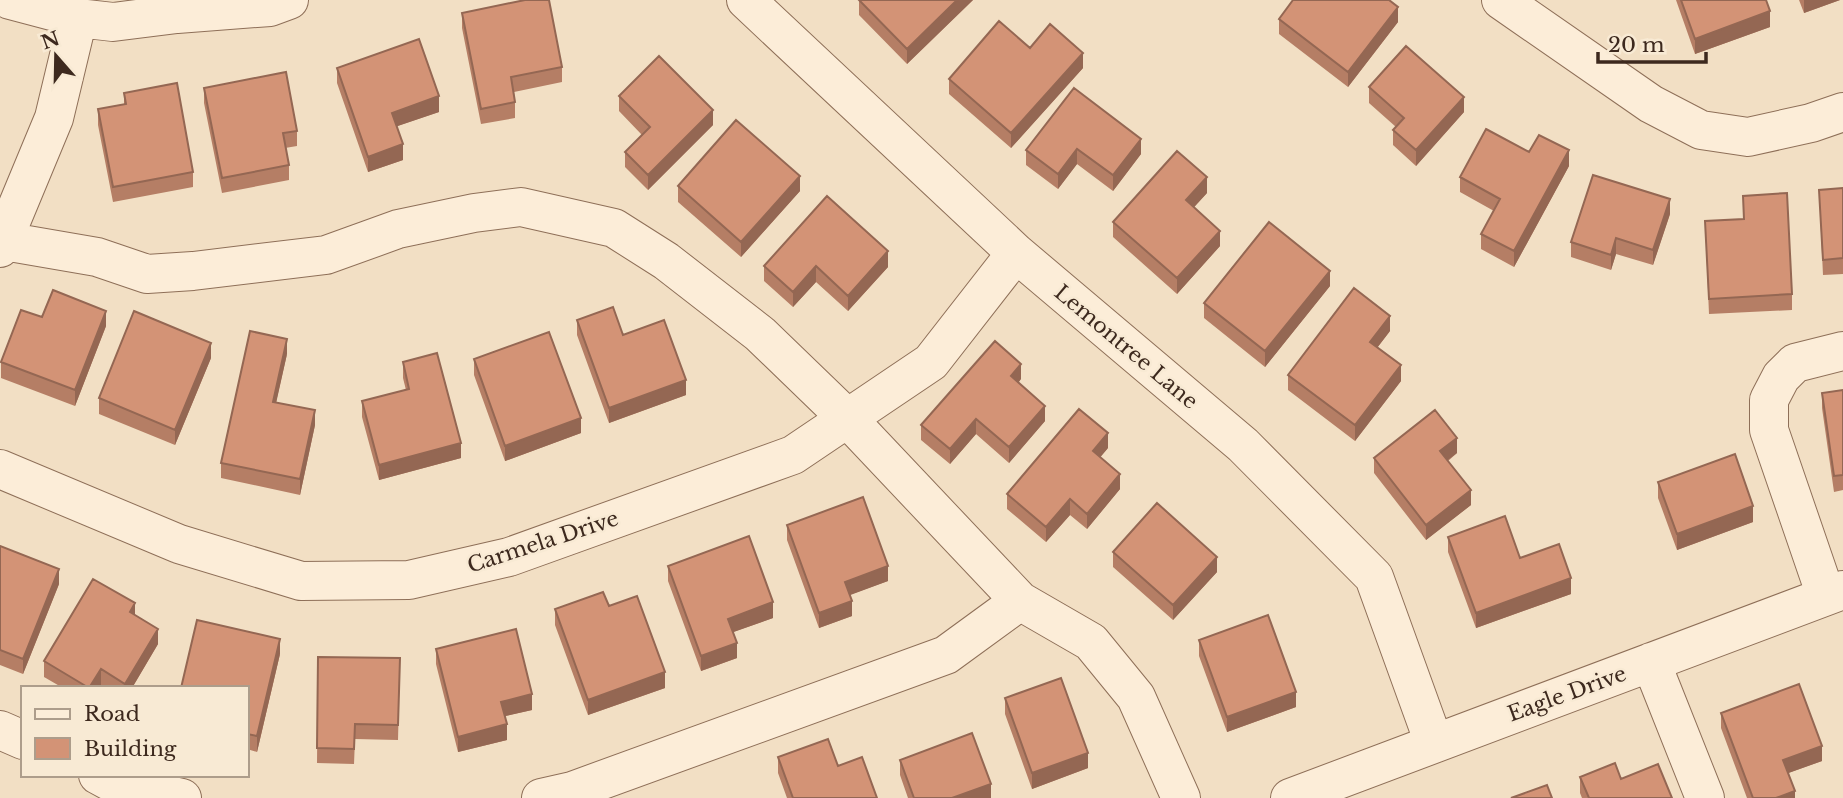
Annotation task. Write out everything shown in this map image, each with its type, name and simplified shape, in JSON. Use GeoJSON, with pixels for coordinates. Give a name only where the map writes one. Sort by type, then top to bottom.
{"type":"FeatureCollection","features":[{"type":"Feature","properties":{"kind":"street"},"geometry":{"type":"LineString","coordinates":[[9,0],[102,14],[177,14],[270,6],[289,0]]}},
{"type":"Feature","properties":{"kind":"street","name":"Lemontree Lane"},"geometry":{"type":"LineString","coordinates":[[746,0],[1016,253],[1243,445],[1374,577],[1434,743]]}},
{"type":"Feature","properties":{"kind":"street"},"geometry":{"type":"LineString","coordinates":[[1517,4],[1651,104],[1701,130],[1748,137],[1811,123],[1843,112]]}},
{"type":"Feature","properties":{"kind":"street"},"geometry":{"type":"LineString","coordinates":[[102,14],[54,118],[2,244],[97,257],[147,274],[326,256],[398,229],[474,213],[522,207],[614,228],[666,261],[760,334],[847,418],[1020,601],[1091,642],[1136,697],[1181,798]]}},
{"type":"Feature","properties":{"kind":"street","name":"Carmela Drive"},"geometry":{"type":"LineString","coordinates":[[0,469],[179,544],[301,581],[409,580],[509,557],[793,454],[931,362],[1016,253]]}},
{"type":"Feature","properties":{"kind":"street"},"geometry":{"type":"LineString","coordinates":[[1835,593],[1769,430],[1769,400],[1781,377],[1795,363],[1843,351]]}},
{"type":"Feature","properties":{"kind":"street","name":"Eagle Drive"},"geometry":{"type":"LineString","coordinates":[[1290,798],[1835,593]]}},
{"type":"Feature","properties":{"kind":"street"},"geometry":{"type":"LineString","coordinates":[[541,798],[572,791],[946,655],[1020,601]]}},
{"type":"Feature","properties":{"kind":"street"},"geometry":{"type":"LineString","coordinates":[[1651,662],[1705,798]]}},
{"type":"Feature","properties":{"kind":"street"},"geometry":{"type":"LineString","coordinates":[[0,730],[21,739]]}},
{"type":"Feature","properties":{"kind":"street"},"geometry":{"type":"LineString","coordinates":[[102,777],[111,782],[182,798]]}},
{"type":"Feature","properties":{"kind":"building"},"geometry":{"type":"Polygon","coordinates":[[[525,0],[549,0],[562,67],[511,77],[515,102],[481,109],[462,13],[525,0]]]}},
{"type":"Feature","properties":{"kind":"building"},"geometry":{"type":"Polygon","coordinates":[[[859,0],[957,0],[907,49],[859,0]]]}},
{"type":"Feature","properties":{"kind":"building"},"geometry":{"type":"Polygon","coordinates":[[[1293,0],[1389,0],[1398,7],[1348,72],[1279,19],[1293,0]]]}},
{"type":"Feature","properties":{"kind":"building"},"geometry":{"type":"Polygon","coordinates":[[[1681,0],[1766,0],[1770,11],[1695,39],[1681,0]]]}},
{"type":"Feature","properties":{"kind":"building"},"geometry":{"type":"Polygon","coordinates":[[[999,21],[1030,48],[1050,24],[1083,53],[1011,133],[949,79],[999,21]]]}},
{"type":"Feature","properties":{"kind":"building"},"geometry":{"type":"Polygon","coordinates":[[[419,39],[439,96],[392,113],[403,144],[368,157],[337,68],[419,39]]]}},
{"type":"Feature","properties":{"kind":"building"},"geometry":{"type":"Polygon","coordinates":[[[1406,46],[1464,97],[1416,150],[1393,130],[1404,118],[1369,87],[1406,46]]]}},
{"type":"Feature","properties":{"kind":"building"},"geometry":{"type":"Polygon","coordinates":[[[659,56],[713,110],[648,175],[625,152],[650,127],[619,96],[659,56]]]}},
{"type":"Feature","properties":{"kind":"building"},"geometry":{"type":"Polygon","coordinates":[[[286,72],[297,131],[283,133],[289,165],[222,178],[204,88],[286,72]]]}},
{"type":"Feature","properties":{"kind":"building"},"geometry":{"type":"Polygon","coordinates":[[[177,83],[193,172],[113,187],[98,109],[126,104],[124,93],[177,83]]]}},
{"type":"Feature","properties":{"kind":"building"},"geometry":{"type":"Polygon","coordinates":[[[1074,88],[1141,139],[1113,175],[1077,149],[1058,174],[1026,150],[1074,88]]]}},
{"type":"Feature","properties":{"kind":"building"},"geometry":{"type":"Polygon","coordinates":[[[736,120],[800,176],[741,242],[678,186],[736,120]]]}},
{"type":"Feature","properties":{"kind":"building"},"geometry":{"type":"Polygon","coordinates":[[[1486,129],[1529,152],[1539,135],[1569,150],[1514,251],[1481,234],[1500,199],[1460,177],[1486,129]]]}},
{"type":"Feature","properties":{"kind":"building"},"geometry":{"type":"Polygon","coordinates":[[[1177,151],[1207,177],[1186,200],[1220,231],[1177,278],[1113,222],[1177,151]]]}},
{"type":"Feature","properties":{"kind":"building"},"geometry":{"type":"Polygon","coordinates":[[[1593,175],[1670,199],[1653,250],[1616,238],[1611,255],[1571,242],[1593,175]]]}},
{"type":"Feature","properties":{"kind":"building"},"geometry":{"type":"Polygon","coordinates":[[[1843,188],[1843,258],[1823,260],[1819,190],[1843,188]]]}},
{"type":"Feature","properties":{"kind":"building"},"geometry":{"type":"Polygon","coordinates":[[[1787,193],[1792,294],[1709,299],[1705,221],[1744,219],[1743,196],[1787,193]]]}},
{"type":"Feature","properties":{"kind":"building"},"geometry":{"type":"Polygon","coordinates":[[[827,196],[888,251],[848,296],[816,266],[793,292],[764,266],[827,196]]]}},
{"type":"Feature","properties":{"kind":"building"},"geometry":{"type":"Polygon","coordinates":[[[1269,222],[1330,271],[1265,351],[1204,303],[1269,222]]]}},
{"type":"Feature","properties":{"kind":"building"},"geometry":{"type":"Polygon","coordinates":[[[1354,288],[1390,316],[1370,342],[1401,365],[1355,425],[1288,375],[1354,288]]]}},
{"type":"Feature","properties":{"kind":"building"},"geometry":{"type":"Polygon","coordinates":[[[53,290],[106,311],[75,390],[1,362],[21,310],[42,317],[53,290]]]}},
{"type":"Feature","properties":{"kind":"building"},"geometry":{"type":"Polygon","coordinates":[[[613,307],[623,335],[664,320],[686,380],[609,408],[577,320],[613,307]]]}},
{"type":"Feature","properties":{"kind":"building"},"geometry":{"type":"Polygon","coordinates":[[[134,311],[211,343],[175,430],[99,398],[134,311]]]}},
{"type":"Feature","properties":{"kind":"building"},"geometry":{"type":"Polygon","coordinates":[[[250,331],[287,339],[273,402],[315,410],[300,479],[221,463],[250,331]]]}},
{"type":"Feature","properties":{"kind":"building"},"geometry":{"type":"Polygon","coordinates":[[[549,332],[581,418],[505,446],[474,359],[549,332]]]}},
{"type":"Feature","properties":{"kind":"building"},"geometry":{"type":"Polygon","coordinates":[[[995,341],[1021,364],[1011,376],[1045,406],[1009,447],[976,419],[950,449],[921,425],[995,341]]]}},
{"type":"Feature","properties":{"kind":"building"},"geometry":{"type":"Polygon","coordinates":[[[437,353],[461,443],[379,465],[362,401],[409,389],[403,362],[437,353]]]}},
{"type":"Feature","properties":{"kind":"building"},"geometry":{"type":"Polygon","coordinates":[[[1843,390],[1843,475],[1834,476],[1822,393],[1843,390]]]}},
{"type":"Feature","properties":{"kind":"building"},"geometry":{"type":"Polygon","coordinates":[[[1079,409],[1108,433],[1093,451],[1120,474],[1087,514],[1070,499],[1046,527],[1007,494],[1079,409]]]}},
{"type":"Feature","properties":{"kind":"building"},"geometry":{"type":"Polygon","coordinates":[[[1435,410],[1457,438],[1440,451],[1471,490],[1426,525],[1374,458],[1435,410]]]}},
{"type":"Feature","properties":{"kind":"building"},"geometry":{"type":"Polygon","coordinates":[[[1735,454],[1753,506],[1677,534],[1658,482],[1735,454]]]}},
{"type":"Feature","properties":{"kind":"building"},"geometry":{"type":"Polygon","coordinates":[[[863,497],[888,566],[845,582],[852,601],[819,613],[787,525],[863,497]]]}},
{"type":"Feature","properties":{"kind":"building"},"geometry":{"type":"Polygon","coordinates":[[[1157,503],[1217,557],[1173,605],[1113,552],[1157,503]]]}},
{"type":"Feature","properties":{"kind":"building"},"geometry":{"type":"Polygon","coordinates":[[[1505,516],[1520,558],[1559,544],[1571,578],[1476,613],[1448,537],[1505,516]]]}},
{"type":"Feature","properties":{"kind":"building"},"geometry":{"type":"Polygon","coordinates":[[[749,536],[773,602],[728,619],[737,643],[701,656],[668,566],[749,536]]]}},
{"type":"Feature","properties":{"kind":"building"},"geometry":{"type":"Polygon","coordinates":[[[0,546],[59,569],[23,659],[0,650],[0,546]]]}},
{"type":"Feature","properties":{"kind":"building"},"geometry":{"type":"Polygon","coordinates":[[[93,579],[135,603],[130,612],[158,629],[125,684],[101,669],[90,686],[86,686],[44,661],[93,579]]]}},
{"type":"Feature","properties":{"kind":"building"},"geometry":{"type":"Polygon","coordinates":[[[603,592],[609,606],[637,596],[665,672],[588,700],[555,609],[603,592]]]}},
{"type":"Feature","properties":{"kind":"building"},"geometry":{"type":"Polygon","coordinates":[[[1268,615],[1296,692],[1227,717],[1199,640],[1268,615]]]}},
{"type":"Feature","properties":{"kind":"building"},"geometry":{"type":"Polygon","coordinates":[[[197,620],[280,639],[257,736],[248,734],[248,686],[181,686],[197,620]]]}},
{"type":"Feature","properties":{"kind":"building"},"geometry":{"type":"Polygon","coordinates":[[[516,629],[532,694],[501,702],[507,724],[458,737],[436,649],[516,629]]]}},
{"type":"Feature","properties":{"kind":"building"},"geometry":{"type":"Polygon","coordinates":[[[318,657],[400,658],[398,725],[355,724],[354,749],[317,748],[318,657]]]}},
{"type":"Feature","properties":{"kind":"building"},"geometry":{"type":"Polygon","coordinates":[[[1061,678],[1088,753],[1032,773],[1005,698],[1061,678]]]}},
{"type":"Feature","properties":{"kind":"building"},"geometry":{"type":"Polygon","coordinates":[[[1799,684],[1822,746],[1783,760],[1795,791],[1776,798],[1753,798],[1721,713],[1799,684]]]}},
{"type":"Feature","properties":{"kind":"building"},"geometry":{"type":"Polygon","coordinates":[[[972,733],[991,784],[952,798],[914,798],[900,760],[972,733]]]}},
{"type":"Feature","properties":{"kind":"building"},"geometry":{"type":"Polygon","coordinates":[[[828,739],[838,766],[862,757],[877,798],[793,798],[778,757],[828,739]]]}},
{"type":"Feature","properties":{"kind":"building"},"geometry":{"type":"Polygon","coordinates":[[[1615,763],[1621,779],[1658,764],[1672,798],[1589,798],[1580,777],[1615,763]]]}},
{"type":"Feature","properties":{"kind":"building"},"geometry":{"type":"Polygon","coordinates":[[[1547,785],[1552,798],[1511,798],[1547,785]]]}}]}
